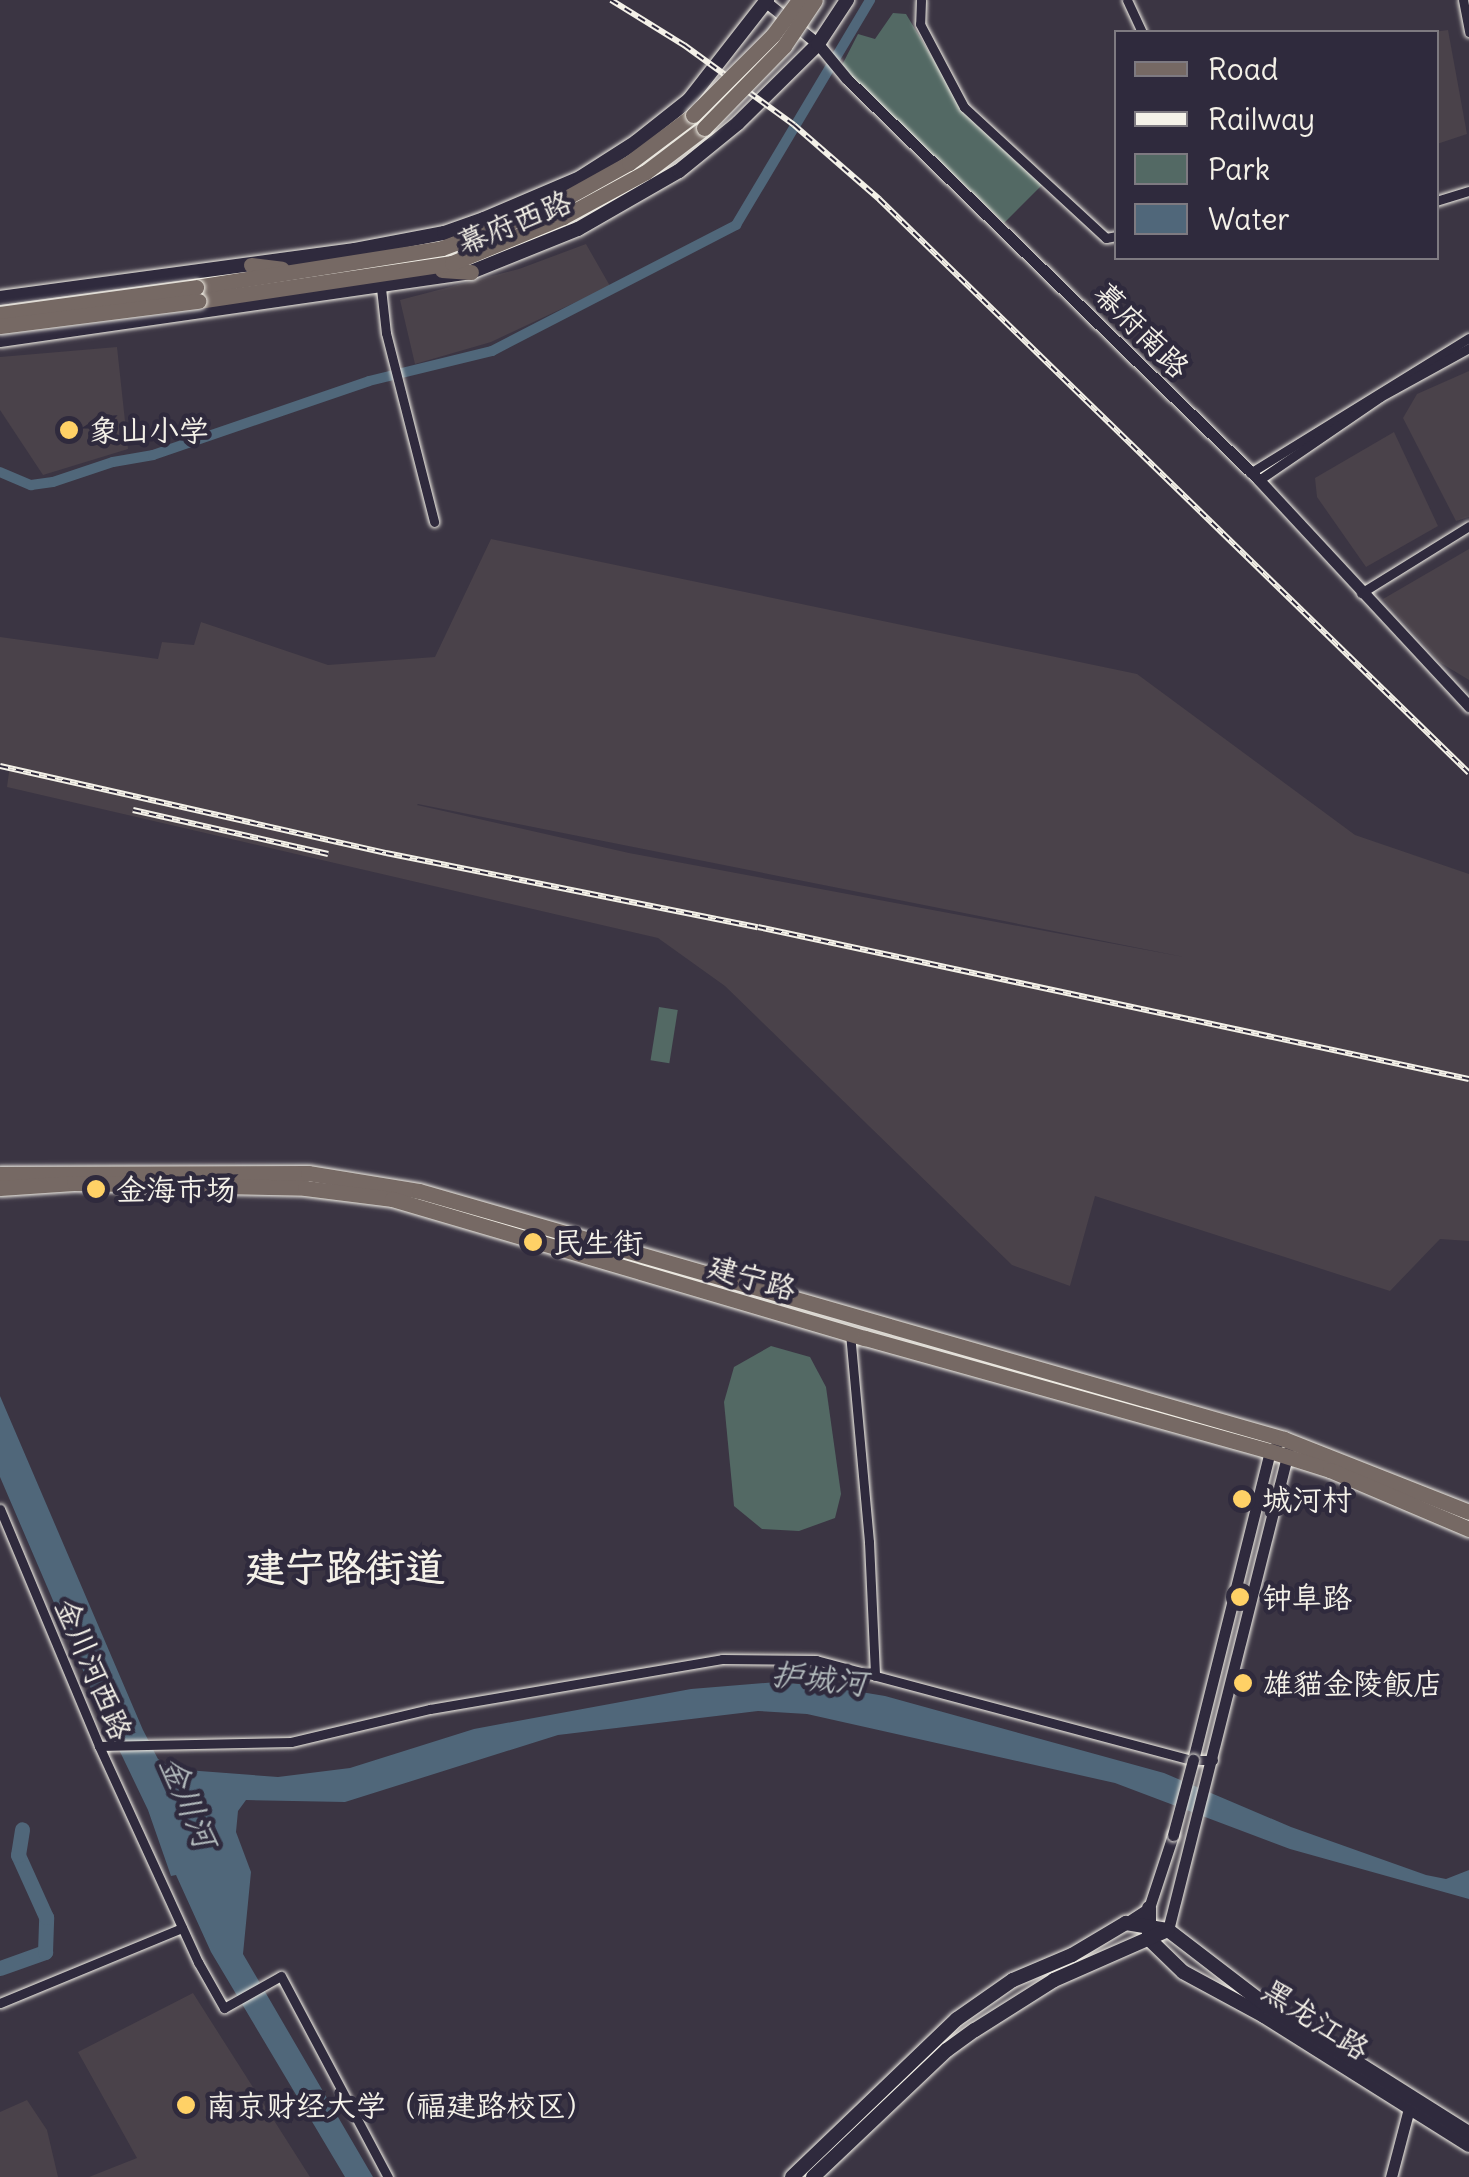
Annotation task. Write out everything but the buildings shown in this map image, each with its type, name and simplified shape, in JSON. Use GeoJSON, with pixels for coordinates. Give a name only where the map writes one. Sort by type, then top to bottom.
{"type":"FeatureCollection","features":[{"type":"Feature","properties":{"kind":"main road","name":"幕府西路"},"geometry":{"type":"LineString","coordinates":[[0,326],[442,248],[548,208],[698,122],[799,0]]}},
{"type":"Feature","properties":{"kind":"main road","name":"幕府西路"},"geometry":{"type":"LineString","coordinates":[[0,314],[241,293],[452,263],[563,217],[646,172],[784,46],[815,0]]}},
{"type":"Feature","properties":{"kind":"main road","name":"幕府西路"},"geometry":{"type":"LineString","coordinates":[[0,340],[472,272],[578,229],[679,171],[738,123],[819,46],[848,0]]}},
{"type":"Feature","properties":{"kind":"main road","name":"幕府西路"},"geometry":{"type":"LineString","coordinates":[[0,298],[251,265],[444,233],[484,219],[580,178],[636,142],[689,100],[767,1]]}},
{"type":"Feature","properties":{"kind":"main road"},"geometry":{"type":"LineString","coordinates":[[442,248],[484,219]]}},
{"type":"Feature","properties":{"kind":"main road"},"geometry":{"type":"LineString","coordinates":[[251,265],[301,271]]}},
{"type":"Feature","properties":{"kind":"main road"},"geometry":{"type":"LineString","coordinates":[[423,269],[472,272]]}},
{"type":"Feature","properties":{"kind":"main road"},"geometry":{"type":"LineString","coordinates":[[215,307],[241,293]]}},
{"type":"Feature","properties":{"kind":"main road"},"geometry":{"type":"LineString","coordinates":[[18,296],[11,320],[26,336]]}},
{"type":"Feature","properties":{"kind":"main road","name":"建宁路"},"geometry":{"type":"LineString","coordinates":[[0,1188],[74,1178],[308,1173],[380,1182],[1284,1439],[1469,1512]]}},
{"type":"Feature","properties":{"kind":"main road","name":"建宁路"},"geometry":{"type":"LineString","coordinates":[[0,1174],[305,1188],[392,1200],[1290,1457],[1469,1530]]}},
{"type":"Feature","properties":{"kind":"main road"},"geometry":{"type":"LineString","coordinates":[[1148,1933],[1149,1908]]}},
{"type":"Feature","properties":{"kind":"main road"},"geometry":{"type":"LineString","coordinates":[[792,2177],[956,2019],[1013,1980],[1072,1955],[1126,1923],[1148,1933]]}},
{"type":"Feature","properties":{"kind":"main road"},"geometry":{"type":"LineString","coordinates":[[813,2177],[947,2050],[975,2030],[1054,1980],[1148,1933],[1168,1930]]}},
{"type":"Feature","properties":{"kind":"main road","name":"黑龙江路"},"geometry":{"type":"LineString","coordinates":[[1168,1930],[1267,2006],[1469,2146]]}},
{"type":"Feature","properties":{"kind":"main road","name":"黑龙江路"},"geometry":{"type":"LineString","coordinates":[[1148,1933],[1183,1972],[1410,2104],[1469,2133]]}},
{"type":"Feature","properties":{"kind":"street"},"geometry":{"type":"LineString","coordinates":[[921,0],[920,24],[964,107],[1106,238],[1114,236]]}},
{"type":"Feature","properties":{"kind":"street"},"geometry":{"type":"LineString","coordinates":[[1127,0],[1141,30]]}},
{"type":"Feature","properties":{"kind":"street"},"geometry":{"type":"LineString","coordinates":[[1463,0],[1469,32]]}},
{"type":"Feature","properties":{"kind":"street","name":"幕府南路"},"geometry":{"type":"LineString","coordinates":[[767,1],[819,46],[847,78],[1254,476],[1360,594],[1469,706]]}},
{"type":"Feature","properties":{"kind":"street"},"geometry":{"type":"LineString","coordinates":[[1439,199],[1469,190]]}},
{"type":"Feature","properties":{"kind":"street"},"geometry":{"type":"LineString","coordinates":[[381,288],[391,356],[434,522]]}},
{"type":"Feature","properties":{"kind":"street"},"geometry":{"type":"LineString","coordinates":[[1254,476],[1469,338]]}},
{"type":"Feature","properties":{"kind":"street"},"geometry":{"type":"LineString","coordinates":[[1254,476],[1380,397],[1469,348]]}},
{"type":"Feature","properties":{"kind":"street"},"geometry":{"type":"LineString","coordinates":[[1360,594],[1469,526]]}},
{"type":"Feature","properties":{"kind":"street"},"geometry":{"type":"LineString","coordinates":[[848,1316],[869,1542],[875,1676]]}},
{"type":"Feature","properties":{"kind":"street"},"geometry":{"type":"LineString","coordinates":[[1126,1923],[1149,1908],[1173,1835],[1270,1451],[1284,1439],[1290,1457],[1168,1930]]}},
{"type":"Feature","properties":{"kind":"street","name":"金川河西路"},"geometry":{"type":"LineString","coordinates":[[0,1510],[99,1746],[182,1928],[224,2008],[280,1976],[388,2177]]}},
{"type":"Feature","properties":{"kind":"street"},"geometry":{"type":"LineString","coordinates":[[99,1746],[291,1742],[430,1709],[722,1660],[816,1660],[1193,1760],[1213,1760]]}},
{"type":"Feature","properties":{"kind":"street"},"geometry":{"type":"LineString","coordinates":[[0,2003],[182,1928]]}},
{"type":"Feature","properties":{"kind":"street"},"geometry":{"type":"LineString","coordinates":[[1391,2177],[1410,2104]]}},
{"type":"Feature","properties":{"kind":"shaded area"},"geometry":{"type":"Polygon","coordinates":[[[1448,30],[1467,134],[1439,143],[1439,31],[1448,30]]]}},
{"type":"Feature","properties":{"kind":"shaded area"},"geometry":{"type":"Polygon","coordinates":[[[586,244],[610,286],[491,342],[415,364],[400,300],[519,269],[586,244]]]}},
{"type":"Feature","properties":{"kind":"shaded area","name":"象山小学"},"geometry":{"type":"Polygon","coordinates":[[[117,347],[128,449],[43,475],[0,410],[0,357],[117,347]]]}},
{"type":"Feature","properties":{"kind":"shaded area"},"geometry":{"type":"Polygon","coordinates":[[[1469,371],[1469,517],[1456,521],[1403,418],[1417,394],[1469,371]]]}},
{"type":"Feature","properties":{"kind":"shaded area"},"geometry":{"type":"Polygon","coordinates":[[[1394,432],[1438,526],[1366,567],[1317,497],[1315,478],[1394,432]]]}},
{"type":"Feature","properties":{"kind":"shaded area"},"geometry":{"type":"Polygon","coordinates":[[[491,539],[1137,674],[1355,835],[1469,874],[1469,1241],[1440,1239],[1390,1291],[1095,1196],[1070,1286],[1012,1265],[725,986],[658,938],[7,787],[10,765],[0,763],[0,637],[158,659],[162,642],[194,645],[201,622],[328,665],[435,657],[491,539]],[[418,804],[629,853],[1184,957],[418,804]]]}},
{"type":"Feature","properties":{"kind":"shaded area"},"geometry":{"type":"Polygon","coordinates":[[[1469,549],[1469,680],[1441,663],[1383,599],[1469,549]]]}},
{"type":"Feature","properties":{"kind":"shaded area","name":"南京财经大学（福建路校区）"},"geometry":{"type":"Polygon","coordinates":[[[193,1993],[310,2177],[89,2177],[137,2158],[78,2052],[193,1993]]]}},
{"type":"Feature","properties":{"kind":"shaded area"},"geometry":{"type":"Polygon","coordinates":[[[27,2100],[47,2130],[58,2177],[0,2177],[0,2112],[27,2100]]]}},
{"type":"Feature","properties":{"kind":"green space"},"geometry":{"type":"Polygon","coordinates":[[[893,13],[906,14],[966,114],[1042,185],[1004,223],[841,67],[858,34],[875,39],[893,13]]]}},
{"type":"Feature","properties":{"kind":"green space"},"geometry":{"type":"Polygon","coordinates":[[[659,1007],[678,1010],[669,1063],[651,1060],[659,1007]]]}},
{"type":"Feature","properties":{"kind":"green space"},"geometry":{"type":"Polygon","coordinates":[[[771,1346],[810,1357],[826,1387],[841,1494],[835,1518],[799,1531],[762,1529],[734,1506],[724,1402],[734,1367],[771,1346]]]}},
{"type":"Feature","properties":{"kind":"water","name":"金川河"},"geometry":{"type":"Polygon","coordinates":[[[0,1396],[143,1730],[158,1759],[173,1769],[278,1777],[350,1768],[474,1729],[691,1689],[777,1682],[831,1687],[885,1696],[1164,1773],[1291,1827],[1426,1875],[1446,1879],[1469,1870],[1469,1899],[1290,1849],[1115,1783],[807,1714],[758,1711],[558,1735],[345,1802],[246,1800],[238,1811],[236,1832],[251,1872],[243,1954],[373,2177],[345,2177],[211,1952],[176,1875],[171,1876],[148,1810],[100,1710],[0,1477],[0,1396]]]}},
{"type":"Feature","properties":{"kind":"waterway"},"geometry":{"type":"LineString","coordinates":[[0,472],[31,485],[53,482],[113,462],[153,455],[369,381],[492,351],[736,225],[870,0]]}},
{"type":"Feature","properties":{"kind":"waterway","name":"护城河"},"geometry":{"type":"LineString","coordinates":[[0,1968],[45,1952],[46,1917],[18,1855],[22,1829]]}},
{"type":"Feature","properties":{"kind":"railway"},"geometry":{"type":"LineString","coordinates":[[611,0],[684,45],[794,125],[879,199],[1469,773]]}},
{"type":"Feature","properties":{"kind":"railway"},"geometry":{"type":"LineString","coordinates":[[0,766],[386,853],[758,927],[1469,1079]]}},
{"type":"Feature","properties":{"kind":"railway"},"geometry":{"type":"LineString","coordinates":[[133,810],[328,854]]}},
{"type":"Feature","properties":{"kind":"place","name":"象山小学"},"geometry":{"type":"Point","coordinates":[69,430]}},
{"type":"Feature","properties":{"kind":"place","name":"金海市场"},"geometry":{"type":"Point","coordinates":[96,1189]}},
{"type":"Feature","properties":{"kind":"place","name":"民生街"},"geometry":{"type":"Point","coordinates":[533,1242]}},
{"type":"Feature","properties":{"kind":"place","name":"城河村"},"geometry":{"type":"Point","coordinates":[1242,1499]}},
{"type":"Feature","properties":{"kind":"place","name":"钟阜路"},"geometry":{"type":"Point","coordinates":[1240,1597]}},
{"type":"Feature","properties":{"kind":"place","name":"雄貓金陵飯店"},"geometry":{"type":"Point","coordinates":[1243,1683]}},
{"type":"Feature","properties":{"kind":"place","name":"南京财经大学（福建路校区）"},"geometry":{"type":"Point","coordinates":[186,2105]}},
{"type":"Feature","properties":{"kind":"district","name":"建宁路街道"},"geometry":{"type":"Point","coordinates":[345,1567]}}]}
